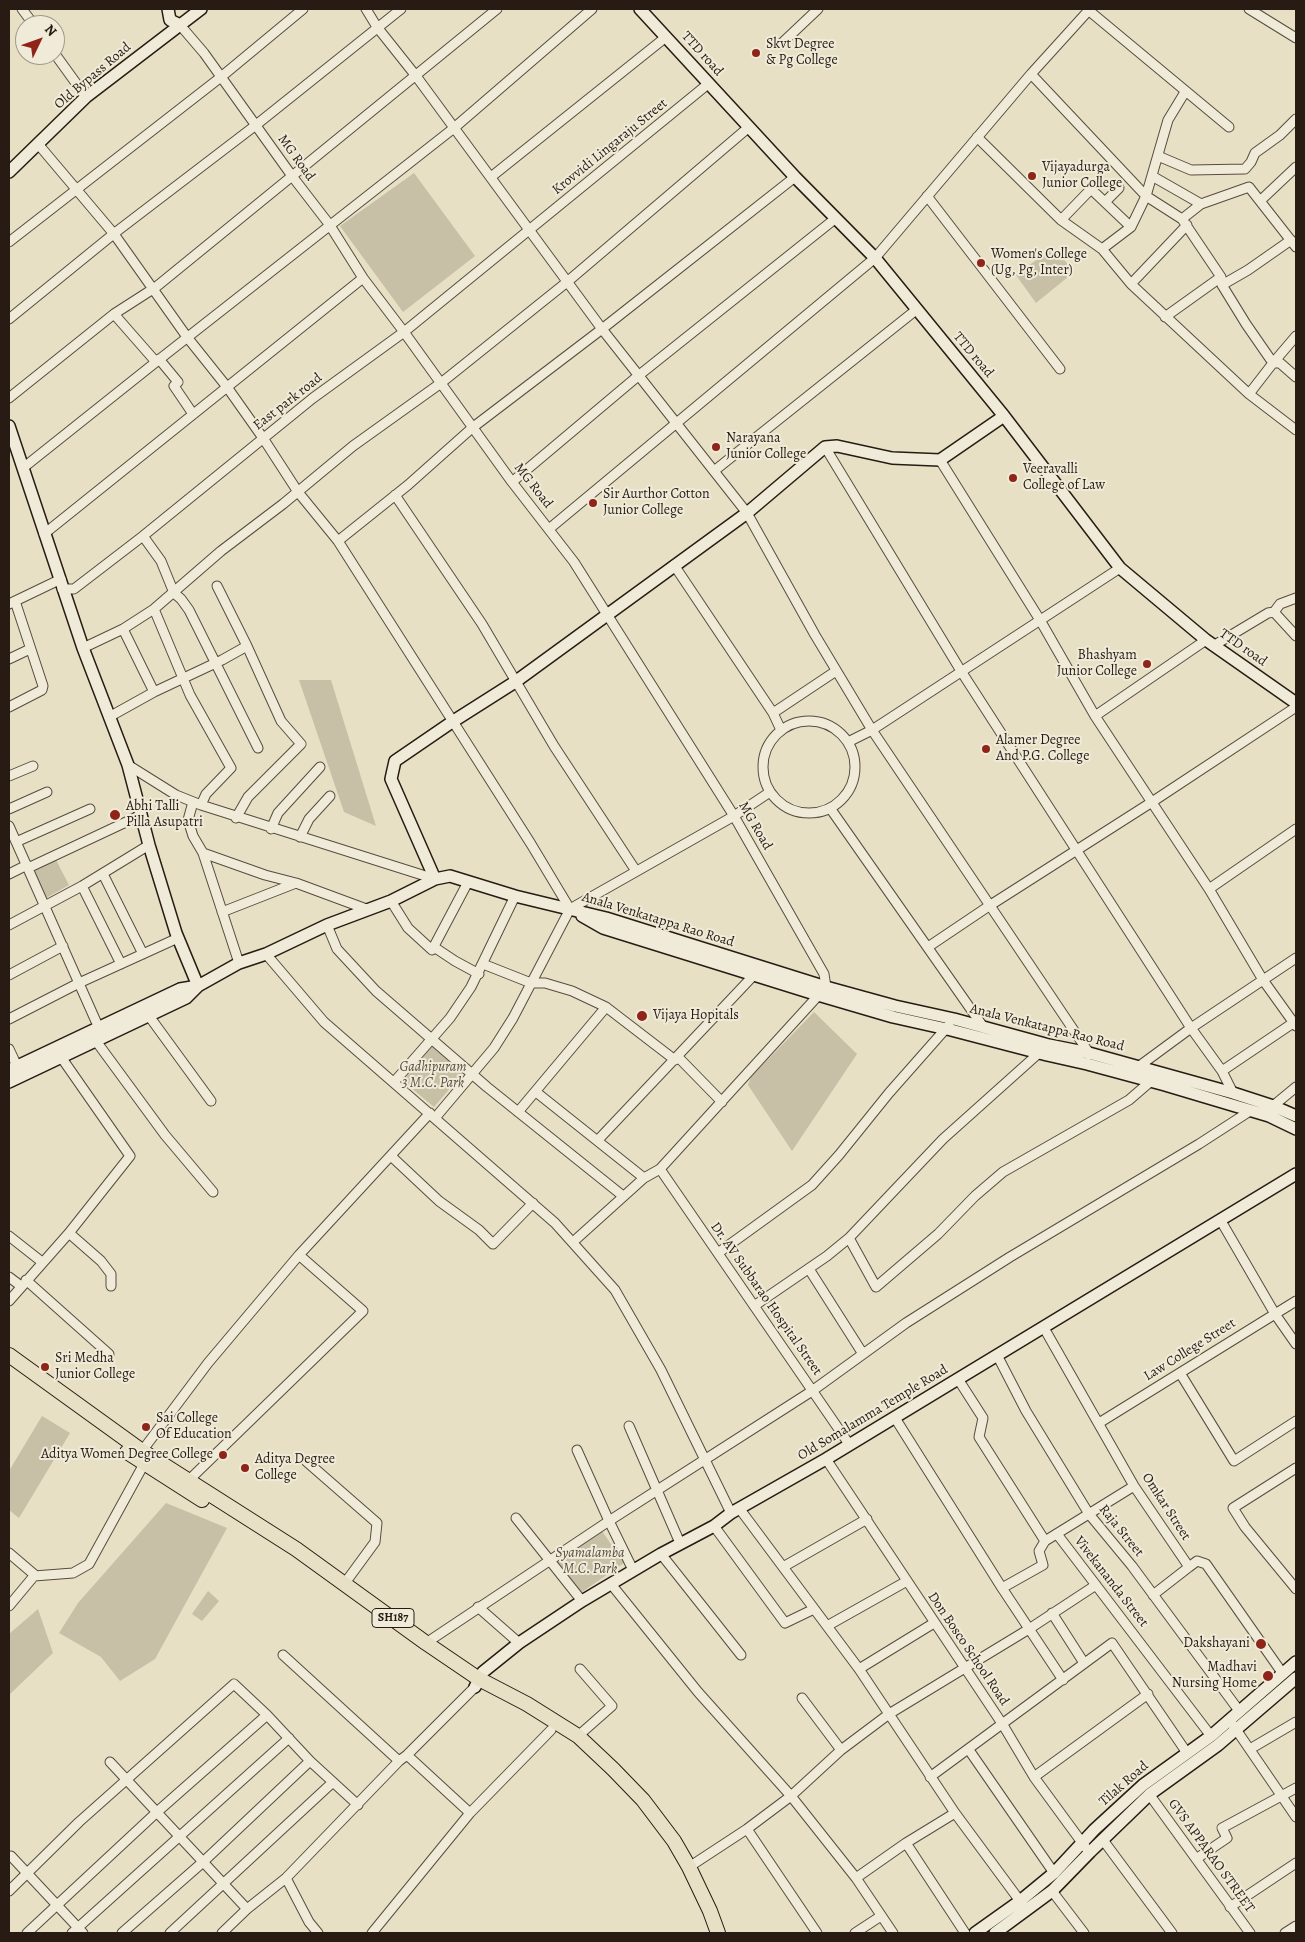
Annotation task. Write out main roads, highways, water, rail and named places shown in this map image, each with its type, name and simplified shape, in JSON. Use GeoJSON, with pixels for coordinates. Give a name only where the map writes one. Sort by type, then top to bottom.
{"type":"FeatureCollection","features":[{"type":"Feature","properties":{"kind":"main road","name":"SH187"},"geometry":{"type":"LineString","coordinates":[[9,1355],[143,1458],[188,1480],[257,1523],[345,1583],[477,1683],[527,1704],[578,1736],[643,1800],[674,1840],[710,1911],[718,1933]]}},
{"type":"Feature","properties":{"kind":"main road","name":"SH187"},"geometry":{"type":"LineString","coordinates":[[9,1366],[291,1556],[421,1651],[477,1683],[572,1743],[607,1775],[636,1806],[666,1846],[681,1871],[702,1915],[708,1933]]}},
{"type":"Feature","properties":{"kind":"place","name":"Skvt Degree & Pg College"},"geometry":{"type":"Point","coordinates":[756,53]}},
{"type":"Feature","properties":{"kind":"place","name":"Vijayadurga Junior College"},"geometry":{"type":"Point","coordinates":[1032,176]}},
{"type":"Feature","properties":{"kind":"place","name":"Women's College (Ug, Pg, Inter)"},"geometry":{"type":"Point","coordinates":[981,263]}},
{"type":"Feature","properties":{"kind":"place","name":"Narayana Junior College"},"geometry":{"type":"Point","coordinates":[716,447]}},
{"type":"Feature","properties":{"kind":"place","name":"Veeravalli College of Law"},"geometry":{"type":"Point","coordinates":[1013,478]}},
{"type":"Feature","properties":{"kind":"place","name":"Sir Aurthor Cotton Junior College"},"geometry":{"type":"Point","coordinates":[593,503]}},
{"type":"Feature","properties":{"kind":"place","name":"Bhashyam Junior College"},"geometry":{"type":"Point","coordinates":[1147,664]}},
{"type":"Feature","properties":{"kind":"place","name":"Alamer Degree And P.G. College"},"geometry":{"type":"Point","coordinates":[986,749]}},
{"type":"Feature","properties":{"kind":"place","name":"Abhi Talli Pilla Asupatri"},"geometry":{"type":"Point","coordinates":[115,815]}},
{"type":"Feature","properties":{"kind":"place","name":"Vijaya Hopitals"},"geometry":{"type":"Point","coordinates":[642,1016]}},
{"type":"Feature","properties":{"kind":"place","name":"Sri Medha Junior College"},"geometry":{"type":"Point","coordinates":[45,1367]}},
{"type":"Feature","properties":{"kind":"place","name":"Sai College Of Education"},"geometry":{"type":"Point","coordinates":[146,1427]}},
{"type":"Feature","properties":{"kind":"place","name":"Aditya Women Degree College"},"geometry":{"type":"Point","coordinates":[223,1455]}},
{"type":"Feature","properties":{"kind":"place","name":"Aditya Degree College"},"geometry":{"type":"Point","coordinates":[245,1468]}},
{"type":"Feature","properties":{"kind":"place","name":"Dakshayani"},"geometry":{"type":"Point","coordinates":[1261,1644]}},
{"type":"Feature","properties":{"kind":"place","name":"Madhavi Nursing Home"},"geometry":{"type":"Point","coordinates":[1268,1676]}},
{"type":"Feature","properties":{"kind":"park label","name":"Gadhipuram 3 M.C. Park"},"geometry":{"type":"Point","coordinates":[433,1076]}},
{"type":"Feature","properties":{"kind":"park label","name":"Syamalamba M.C. Park"},"geometry":{"type":"Point","coordinates":[590,1562]}}]}
